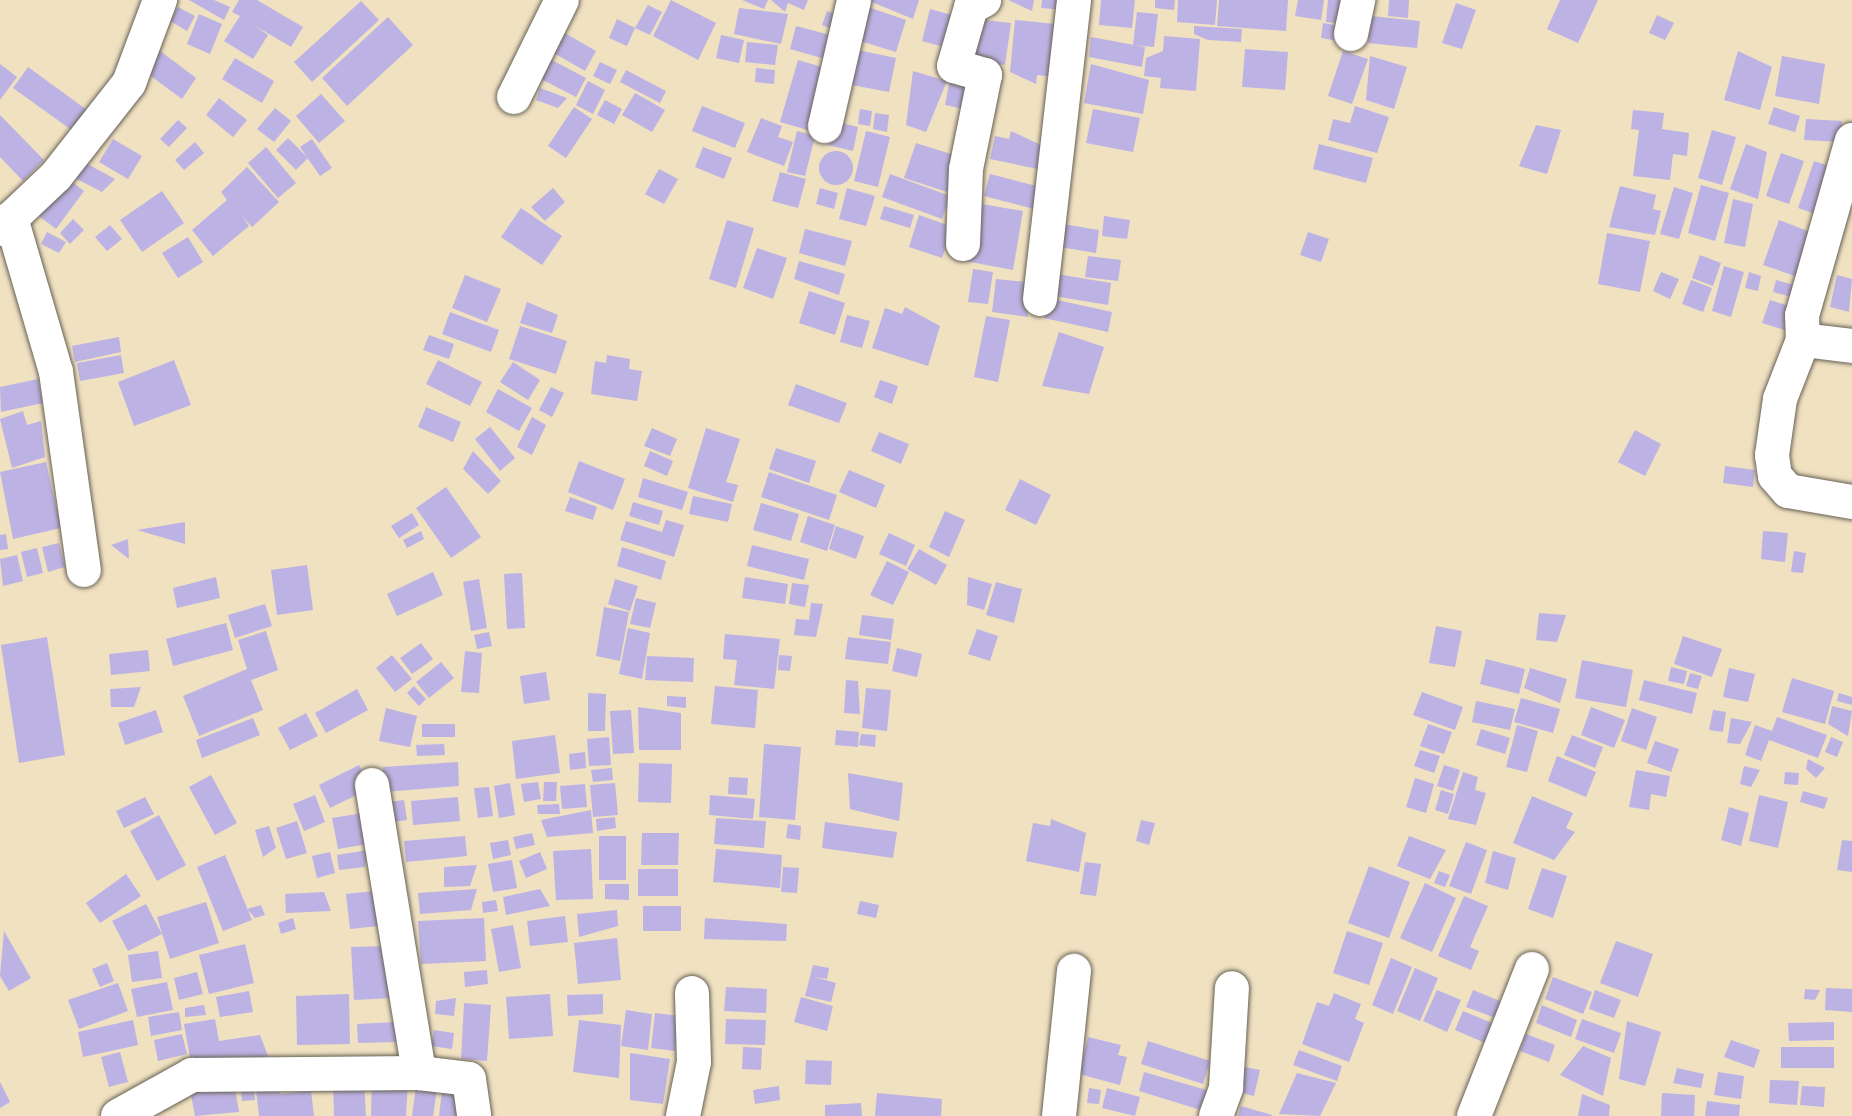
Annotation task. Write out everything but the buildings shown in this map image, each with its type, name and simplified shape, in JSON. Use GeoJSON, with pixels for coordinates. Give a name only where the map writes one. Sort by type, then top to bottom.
{"type":"FeatureCollection","features":[{"type":"Feature","properties":{"kind":"street"},"geometry":{"type":"LineString","coordinates":[[84,570],[56,372],[6,224],[56,176],[129,83],[160,0]]}},
{"type":"Feature","properties":{"kind":"street"},"geometry":{"type":"LineString","coordinates":[[514,97],[562,0]]}},
{"type":"Feature","properties":{"kind":"street"},"geometry":{"type":"LineString","coordinates":[[825,126],[854,0]]}},
{"type":"Feature","properties":{"kind":"street"},"geometry":{"type":"LineString","coordinates":[[963,244],[966,169],[985,75],[954,66],[971,7],[984,0]]}},
{"type":"Feature","properties":{"kind":"street"},"geometry":{"type":"LineString","coordinates":[[1040,299],[1074,0]]}},
{"type":"Feature","properties":{"kind":"street"},"geometry":{"type":"LineString","coordinates":[[1351,34],[1358,0]]}},
{"type":"Feature","properties":{"kind":"street"},"geometry":{"type":"LineString","coordinates":[[1852,140],[1802,315],[1803,340],[1780,399],[1775,476],[1799,496],[1852,502]]}},
{"type":"Feature","properties":{"kind":"street"},"geometry":{"type":"LineString","coordinates":[[1803,340],[1852,346]]}},
{"type":"Feature","properties":{"kind":"street"},"geometry":{"type":"LineString","coordinates":[[372,785],[419,1073]]}},
{"type":"Feature","properties":{"kind":"street"},"geometry":{"type":"LineString","coordinates":[[1474,1116],[1532,969]]}},
{"type":"Feature","properties":{"kind":"street"},"geometry":{"type":"LineString","coordinates":[[1059,1116],[1074,971]]}},
{"type":"Feature","properties":{"kind":"street"},"geometry":{"type":"LineString","coordinates":[[1216,1116],[1226,1088],[1232,988]]}},
{"type":"Feature","properties":{"kind":"street"},"geometry":{"type":"LineString","coordinates":[[683,1116],[694,1062],[692,993]]}},
{"type":"Feature","properties":{"kind":"street"},"geometry":{"type":"LineString","coordinates":[[118,1116],[192,1075],[419,1073],[469,1079],[474,1116]]}}]}
